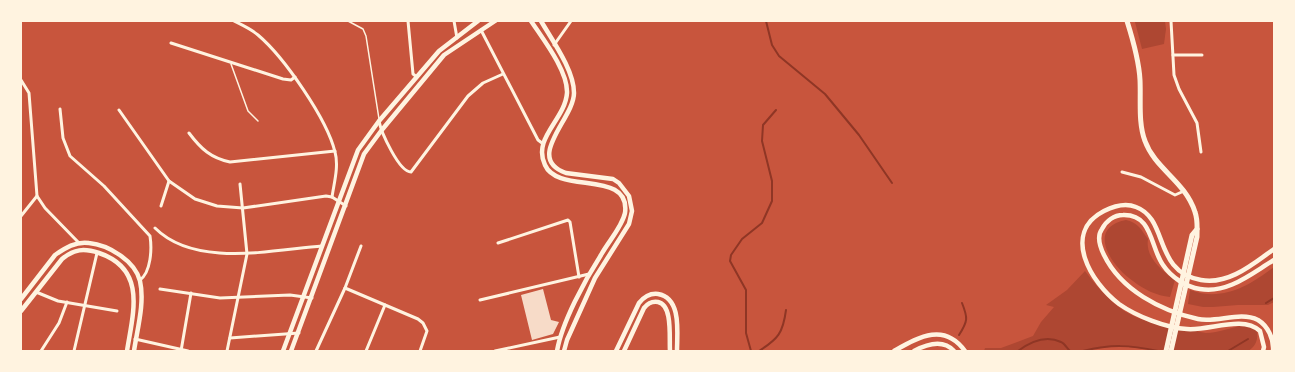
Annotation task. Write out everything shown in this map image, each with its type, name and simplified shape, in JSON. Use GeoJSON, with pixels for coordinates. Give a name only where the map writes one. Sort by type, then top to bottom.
{"type":"FeatureCollection","features":[{"type":"Feature","properties":{"kind":"main road"},"geometry":{"type":"LineString","coordinates":[[283,351],[358,150],[379,121],[439,51],[478,21]]}},
{"type":"Feature","properties":{"kind":"main road"},"geometry":{"type":"LineString","coordinates":[[291,351],[312,298],[364,154],[381,131],[444,55],[495,21]]}},
{"type":"Feature","properties":{"kind":"main road"},"geometry":{"type":"LineString","coordinates":[[531,21],[549,48],[565,77],[567,93],[562,109],[542,143],[543,160],[546,167],[554,176],[566,180],[606,185],[620,195],[625,205],[622,220],[589,274],[560,337],[557,351]]}},
{"type":"Feature","properties":{"kind":"main road"},"geometry":{"type":"LineString","coordinates":[[541,21],[572,77],[574,93],[571,109],[549,146],[548,154],[550,160],[559,170],[613,179],[625,190],[632,203],[629,224],[595,278],[567,340],[564,351]]}},
{"type":"Feature","properties":{"kind":"main road"},"geometry":{"type":"LineString","coordinates":[[1127,21],[1139,65],[1142,127],[1145,143],[1155,160],[1176,180],[1196,212],[1197,229],[1166,351]]}},
{"type":"Feature","properties":{"kind":"main road"},"geometry":{"type":"LineString","coordinates":[[549,48],[554,45]]}},
{"type":"Feature","properties":{"kind":"main road"},"geometry":{"type":"LineString","coordinates":[[417,77],[422,82]]}},
{"type":"Feature","properties":{"kind":"main road"},"geometry":{"type":"LineString","coordinates":[[542,143],[549,146]]}},
{"type":"Feature","properties":{"kind":"main road"},"geometry":{"type":"LineString","coordinates":[[620,195],[625,190]]}},
{"type":"Feature","properties":{"kind":"main road"},"geometry":{"type":"LineString","coordinates":[[1274,249],[1229,278],[1219,280],[1201,280],[1191,277],[1172,263],[1164,251],[1155,224],[1150,215],[1144,210],[1128,205],[1108,209],[1089,222],[1084,233],[1082,243],[1083,256],[1096,280],[1105,292],[1129,311],[1144,318],[1184,329],[1200,330],[1232,324],[1249,324],[1260,331],[1264,349],[1274,346]]}},
{"type":"Feature","properties":{"kind":"main road"},"geometry":{"type":"LineString","coordinates":[[1273,351],[1274,346],[1270,333],[1257,320],[1244,317],[1208,320],[1198,319],[1164,308],[1137,293],[1108,264],[1098,240],[1100,231],[1106,223],[1113,218],[1120,215],[1135,217],[1141,220],[1150,231],[1160,261],[1168,272],[1189,286],[1201,289],[1214,290],[1232,285],[1274,260]]}},
{"type":"Feature","properties":{"kind":"main road"},"geometry":{"type":"LineString","coordinates":[[1171,351],[1194,236]]}},
{"type":"Feature","properties":{"kind":"main road"},"geometry":{"type":"LineString","coordinates":[[21,299],[55,255],[62,250],[79,243],[88,242],[98,245],[123,258],[135,270],[140,280],[141,296],[134,351]]}},
{"type":"Feature","properties":{"kind":"main road"},"geometry":{"type":"LineString","coordinates":[[79,243],[81,250]]}},
{"type":"Feature","properties":{"kind":"main road"},"geometry":{"type":"LineString","coordinates":[[21,311],[62,259],[69,253],[81,250],[97,253],[112,259],[125,270],[129,276],[134,295],[134,310],[127,351]]}},
{"type":"Feature","properties":{"kind":"main road"},"geometry":{"type":"LineString","coordinates":[[589,274],[595,278]]}},
{"type":"Feature","properties":{"kind":"main road"},"geometry":{"type":"LineString","coordinates":[[30,287],[36,292]]}},
{"type":"Feature","properties":{"kind":"main road"},"geometry":{"type":"LineString","coordinates":[[659,302],[661,295]]}},
{"type":"Feature","properties":{"kind":"main road"},"geometry":{"type":"LineString","coordinates":[[616,351],[639,303],[648,296],[661,295],[672,303],[676,319],[678,351]]}},
{"type":"Feature","properties":{"kind":"main road"},"geometry":{"type":"LineString","coordinates":[[624,351],[646,306],[652,302],[659,302],[667,308],[669,319],[670,351]]}},
{"type":"Feature","properties":{"kind":"main road"},"geometry":{"type":"LineString","coordinates":[[134,310],[139,311]]}},
{"type":"Feature","properties":{"kind":"main road"},"geometry":{"type":"LineString","coordinates":[[669,319],[676,319]]}},
{"type":"Feature","properties":{"kind":"main road"},"geometry":{"type":"LineString","coordinates":[[894,351],[922,337],[938,334],[952,338],[960,343],[965,351]]}},
{"type":"Feature","properties":{"kind":"main road"},"geometry":{"type":"LineString","coordinates":[[560,337],[567,340]]}},
{"type":"Feature","properties":{"kind":"main road"},"geometry":{"type":"LineString","coordinates":[[914,351],[930,344],[942,344],[954,351]]}},
{"type":"Feature","properties":{"kind":"street"},"geometry":{"type":"LineString","coordinates":[[234,21],[257,35],[272,49],[295,77],[322,123],[335,151],[337,162],[332,197]]}},
{"type":"Feature","properties":{"kind":"street"},"geometry":{"type":"LineString","coordinates":[[408,21],[413,74],[417,77]]}},
{"type":"Feature","properties":{"kind":"street"},"geometry":{"type":"LineString","coordinates":[[454,21],[457,38]]}},
{"type":"Feature","properties":{"kind":"street"},"geometry":{"type":"LineString","coordinates":[[554,45],[571,21]]}},
{"type":"Feature","properties":{"kind":"street"},"geometry":{"type":"LineString","coordinates":[[1171,21],[1176,80],[1197,123],[1201,152]]}},
{"type":"Feature","properties":{"kind":"street"},"geometry":{"type":"LineString","coordinates":[[481,30],[538,140],[542,143]]}},
{"type":"Feature","properties":{"kind":"street"},"geometry":{"type":"LineString","coordinates":[[171,43],[283,79],[291,80],[295,77]]}},
{"type":"Feature","properties":{"kind":"street"},"geometry":{"type":"LineString","coordinates":[[1173,55],[1202,55]]}},
{"type":"Feature","properties":{"kind":"street"},"geometry":{"type":"LineString","coordinates":[[379,121],[381,131],[404,170],[412,172],[468,96],[483,83],[503,74]]}},
{"type":"Feature","properties":{"kind":"street"},"geometry":{"type":"LineString","coordinates":[[21,80],[29,93],[38,196],[46,208],[79,243]]}},
{"type":"Feature","properties":{"kind":"street"},"geometry":{"type":"LineString","coordinates":[[60,109],[64,138],[70,156],[104,186],[150,236],[151,252],[146,273],[140,280]]}},
{"type":"Feature","properties":{"kind":"street"},"geometry":{"type":"LineString","coordinates":[[119,110],[169,181],[195,199],[205,203],[229,208],[243,208],[320,196],[332,197],[338,203],[346,206]]}},
{"type":"Feature","properties":{"kind":"street"},"geometry":{"type":"LineString","coordinates":[[189,133],[198,146],[208,154],[217,159],[230,162],[335,151]]}},
{"type":"Feature","properties":{"kind":"street"},"geometry":{"type":"LineString","coordinates":[[1122,172],[1141,177],[1175,195],[1184,191]]}},
{"type":"Feature","properties":{"kind":"street"},"geometry":{"type":"LineString","coordinates":[[161,206],[169,181]]}},
{"type":"Feature","properties":{"kind":"street"},"geometry":{"type":"LineString","coordinates":[[227,351],[247,254],[240,184]]}},
{"type":"Feature","properties":{"kind":"street"},"geometry":{"type":"LineString","coordinates":[[21,216],[38,196]]}},
{"type":"Feature","properties":{"kind":"street"},"geometry":{"type":"LineString","coordinates":[[498,243],[568,220],[570,222],[579,277]]}},
{"type":"Feature","properties":{"kind":"street"},"geometry":{"type":"LineString","coordinates":[[155,228],[172,241],[196,249],[221,254],[247,254],[322,246]]}},
{"type":"Feature","properties":{"kind":"street"},"geometry":{"type":"LineString","coordinates":[[316,351],[345,288],[360,246]]}},
{"type":"Feature","properties":{"kind":"street"},"geometry":{"type":"LineString","coordinates":[[74,351],[97,253]]}},
{"type":"Feature","properties":{"kind":"street"},"geometry":{"type":"LineString","coordinates":[[480,300],[589,274]]}},
{"type":"Feature","properties":{"kind":"street"},"geometry":{"type":"LineString","coordinates":[[345,288],[418,319],[423,323],[427,331],[420,351]]}},
{"type":"Feature","properties":{"kind":"street"},"geometry":{"type":"LineString","coordinates":[[160,289],[220,298],[237,299],[290,295],[312,298]]}},
{"type":"Feature","properties":{"kind":"street"},"geometry":{"type":"LineString","coordinates":[[36,292],[67,302],[117,311]]}},
{"type":"Feature","properties":{"kind":"street"},"geometry":{"type":"LineString","coordinates":[[181,350],[192,293]]}},
{"type":"Feature","properties":{"kind":"street"},"geometry":{"type":"LineString","coordinates":[[41,351],[58,323],[67,302]]}},
{"type":"Feature","properties":{"kind":"street"},"geometry":{"type":"LineString","coordinates":[[366,351],[385,305]]}},
{"type":"Feature","properties":{"kind":"street"},"geometry":{"type":"LineString","coordinates":[[230,338],[299,333]]}},
{"type":"Feature","properties":{"kind":"street"},"geometry":{"type":"LineString","coordinates":[[495,351],[560,337]]}},
{"type":"Feature","properties":{"kind":"street"},"geometry":{"type":"LineString","coordinates":[[135,340],[188,351]]}},
{"type":"Feature","properties":{"kind":"lane"},"geometry":{"type":"LineString","coordinates":[[348,21],[363,29],[366,36],[379,121]]}},
{"type":"Feature","properties":{"kind":"lane"},"geometry":{"type":"LineString","coordinates":[[231,63],[248,111],[258,121]]}},
{"type":"Feature","properties":{"kind":"shaded area"},"geometry":{"type":"Polygon","coordinates":[[[1165,21],[1166,29],[1164,44],[1142,49],[1135,22],[1165,21]]]}},
{"type":"Feature","properties":{"kind":"shaded area"},"geometry":{"type":"Polygon","coordinates":[[[1126,220],[1137,225],[1148,239],[1149,252],[1155,262],[1164,272],[1175,280],[1170,297],[1155,294],[1137,284],[1117,267],[1111,258],[1106,248],[1105,239],[1107,231],[1114,224],[1126,220]]]}},
{"type":"Feature","properties":{"kind":"shaded area"},"geometry":{"type":"Polygon","coordinates":[[[1274,267],[1274,302],[1268,305],[1203,307],[1188,304],[1190,290],[1213,294],[1235,290],[1245,286],[1274,267]]]}},
{"type":"Feature","properties":{"kind":"shaded area"},"geometry":{"type":"Polygon","coordinates":[[[1085,271],[1106,296],[1116,305],[1137,317],[1150,322],[1206,333],[1249,324],[1257,331],[1256,342],[1248,351],[1161,351],[1120,346],[1104,346],[1087,351],[984,351],[985,348],[1001,348],[1033,336],[1041,322],[1054,307],[1046,305],[1067,290],[1085,271]]]}},
{"type":"Feature","properties":{"kind":"building"},"geometry":{"type":"Polygon","coordinates":[[[543,289],[551,320],[559,322],[553,334],[532,340],[521,295],[543,289]]]}},
{"type":"Feature","properties":{"kind":"waterway"},"geometry":{"type":"LineString","coordinates":[[766,21],[772,45],[779,56],[825,94],[859,135],[892,183]]}},
{"type":"Feature","properties":{"kind":"waterway"},"geometry":{"type":"LineString","coordinates":[[751,351],[746,333],[746,290],[730,261],[731,255],[742,239],[762,223],[772,201],[772,181],[762,141],[763,125],[776,110]]}},
{"type":"Feature","properties":{"kind":"waterway"},"geometry":{"type":"LineString","coordinates":[[1266,303],[1274,298]]}},
{"type":"Feature","properties":{"kind":"waterway"},"geometry":{"type":"LineString","coordinates":[[959,335],[966,319],[962,303]]}},
{"type":"Feature","properties":{"kind":"waterway"},"geometry":{"type":"LineString","coordinates":[[759,351],[771,343],[778,335],[783,324],[786,310]]}},
{"type":"Feature","properties":{"kind":"waterway"},"geometry":{"type":"LineString","coordinates":[[1018,351],[1033,342],[1044,339],[1055,340],[1062,343],[1070,351]]}},
{"type":"Feature","properties":{"kind":"waterway"},"geometry":{"type":"LineString","coordinates":[[1228,351],[1248,339]]}},
{"type":"Feature","properties":{"kind":"waterway"},"geometry":{"type":"LineString","coordinates":[[1083,351],[1112,346],[1138,347],[1158,351]]}}]}
